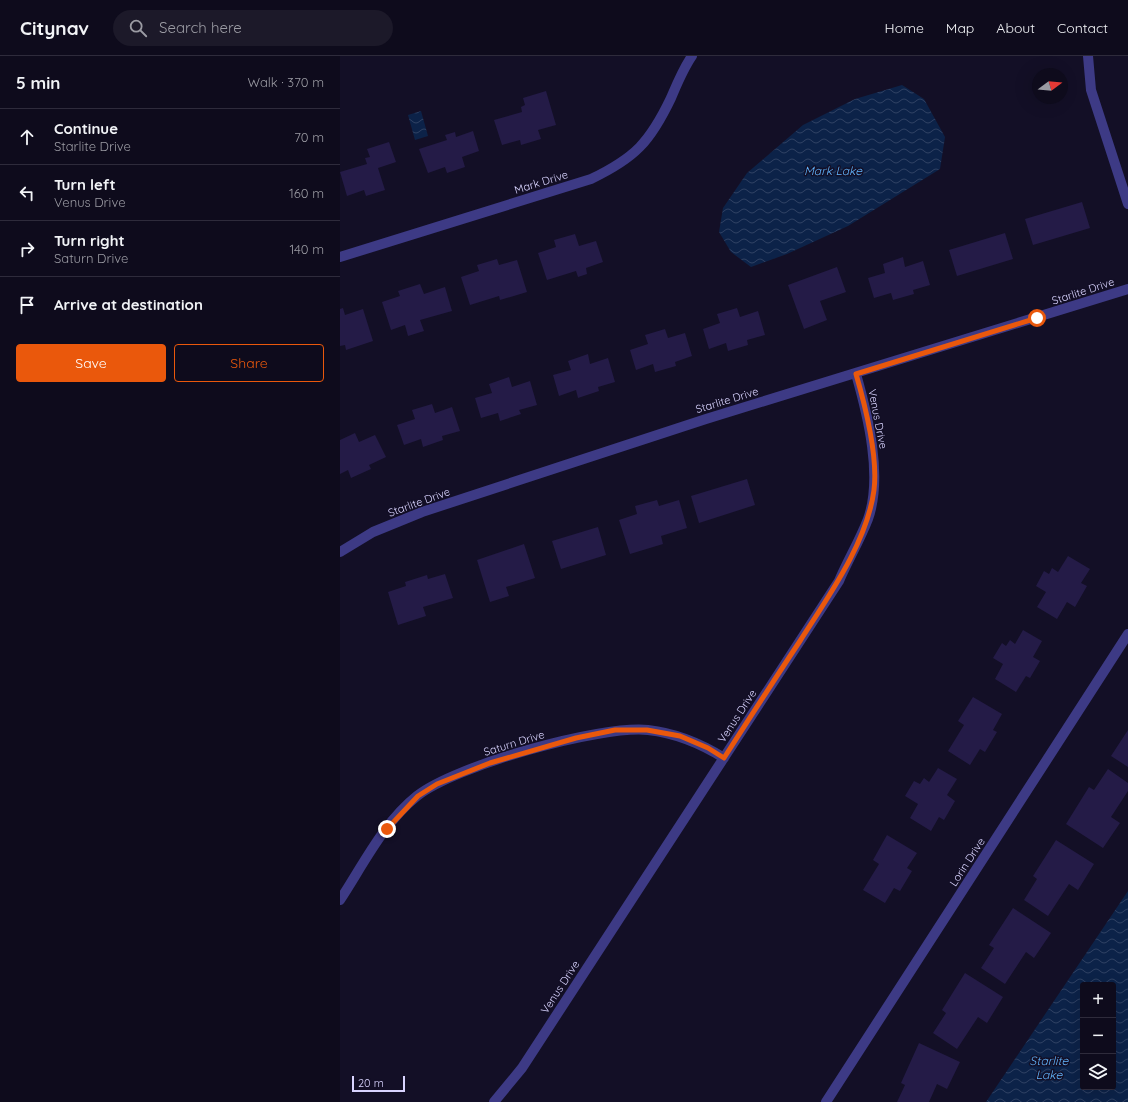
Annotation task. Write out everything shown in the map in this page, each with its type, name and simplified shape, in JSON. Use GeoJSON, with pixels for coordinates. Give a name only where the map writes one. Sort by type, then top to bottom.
{"type":"FeatureCollection","features":[{"type":"Feature","properties":{"kind":"street","name":"Mark Drive"},"geometry":{"type":"LineString","coordinates":[[340,257],[591,179],[617,167],[639,150],[659,122],[692,56]]}},
{"type":"Feature","properties":{"kind":"street"},"geometry":{"type":"LineString","coordinates":[[1088,56],[1091,90],[1128,204]]}},
{"type":"Feature","properties":{"kind":"street","name":"Starlite Drive"},"geometry":{"type":"LineString","coordinates":[[340,552],[373,532],[422,512],[706,419],[1128,289]]}},
{"type":"Feature","properties":{"kind":"street","name":"Venus Drive"},"geometry":{"type":"LineString","coordinates":[[494,1102],[522,1068],[839,581],[868,518],[874,489],[873,459],[863,396],[856,374]]}},
{"type":"Feature","properties":{"kind":"street","name":"Lorin Drive"},"geometry":{"type":"LineString","coordinates":[[826,1102],[1128,634]]}},
{"type":"Feature","properties":{"kind":"street","name":"Saturn Drive"},"geometry":{"type":"LineString","coordinates":[[340,900],[387,829],[418,796],[437,784],[490,763],[576,738],[615,730],[647,730],[680,736],[708,748],[724,758]]}},
{"type":"Feature","properties":{"kind":"water","name":"Mark Lake"},"geometry":{"type":"Polygon","coordinates":[[[902,85],[924,99],[945,137],[940,169],[848,226],[787,254],[751,267],[731,252],[719,232],[723,208],[747,173],[803,125],[855,99],[902,85]]]}},
{"type":"Feature","properties":{"kind":"water"},"geometry":{"type":"Polygon","coordinates":[[[421,111],[428,136],[415,140],[408,115],[421,111]]]}},
{"type":"Feature","properties":{"kind":"water","name":"Starlite Lake"},"geometry":{"type":"Polygon","coordinates":[[[1128,891],[1128,1102],[986,1102],[1128,891]]]}},
{"type":"Feature","properties":{"kind":"building"},"geometry":{"type":"Polygon","coordinates":[[[546,91],[556,125],[538,130],[541,139],[521,145],[520,140],[502,145],[494,120],[522,112],[521,107],[525,105],[523,98],[546,91]]]}},
{"type":"Feature","properties":{"kind":"building"},"geometry":{"type":"Polygon","coordinates":[[[473,131],[479,151],[462,157],[465,167],[447,173],[445,167],[428,173],[419,149],[447,140],[445,135],[455,132],[456,137],[473,131]]]}},
{"type":"Feature","properties":{"kind":"building"},"geometry":{"type":"Polygon","coordinates":[[[389,142],[396,162],[378,168],[385,190],[366,196],[364,190],[347,196],[340,172],[367,164],[365,158],[370,157],[367,149],[389,142]]]}},
{"type":"Feature","properties":{"kind":"building"},"geometry":{"type":"Polygon","coordinates":[[[1082,202],[1090,228],[1033,245],[1025,219],[1082,202]]]}},
{"type":"Feature","properties":{"kind":"building"},"geometry":{"type":"Polygon","coordinates":[[[1005,233],[1013,259],[957,276],[949,250],[1005,233]]]}},
{"type":"Feature","properties":{"kind":"building"},"geometry":{"type":"Polygon","coordinates":[[[575,234],[579,246],[596,241],[603,262],[586,268],[587,274],[578,277],[576,271],[547,280],[538,253],[556,247],[554,240],[575,234]]]}},
{"type":"Feature","properties":{"kind":"building"},"geometry":{"type":"Polygon","coordinates":[[[903,257],[905,267],[923,261],[930,285],[913,290],[914,294],[893,300],[891,293],[874,298],[868,278],[885,273],[883,264],[903,257]]]}},
{"type":"Feature","properties":{"kind":"building"},"geometry":{"type":"Polygon","coordinates":[[[497,259],[499,265],[517,260],[527,292],[500,300],[499,296],[470,305],[461,277],[479,271],[477,265],[497,259]]]}},
{"type":"Feature","properties":{"kind":"building"},"geometry":{"type":"Polygon","coordinates":[[[837,267],[846,292],[820,301],[827,320],[804,329],[788,285],[837,267]]]}},
{"type":"Feature","properties":{"kind":"building"},"geometry":{"type":"Polygon","coordinates":[[[420,284],[424,294],[445,287],[452,311],[420,320],[424,331],[408,336],[405,325],[391,330],[382,302],[400,296],[398,291],[420,284]]]}},
{"type":"Feature","properties":{"kind":"building"},"geometry":{"type":"Polygon","coordinates":[[[343,308],[345,315],[363,309],[373,341],[346,350],[345,345],[340,346],[340,309],[343,308]]]}},
{"type":"Feature","properties":{"kind":"building"},"geometry":{"type":"Polygon","coordinates":[[[737,308],[740,317],[758,311],[765,335],[747,340],[748,345],[728,351],[726,343],[709,349],[703,329],[720,323],[717,314],[737,308]]]}},
{"type":"Feature","properties":{"kind":"building"},"geometry":{"type":"Polygon","coordinates":[[[665,329],[668,338],[685,333],[692,356],[675,362],[676,366],[655,372],[653,364],[636,370],[630,350],[648,344],[645,335],[665,329]]]}},
{"type":"Feature","properties":{"kind":"building"},"geometry":{"type":"Polygon","coordinates":[[[588,354],[590,364],[608,358],[615,382],[598,387],[599,391],[578,398],[576,390],[559,396],[553,375],[571,370],[568,361],[588,354]]]}},
{"type":"Feature","properties":{"kind":"building"},"geometry":{"type":"Polygon","coordinates":[[[509,377],[512,387],[530,381],[537,405],[519,410],[521,414],[500,421],[498,413],[481,418],[475,398],[492,393],[489,384],[509,377]]]}},
{"type":"Feature","properties":{"kind":"building"},"geometry":{"type":"Polygon","coordinates":[[[432,404],[435,413],[452,407],[460,431],[442,436],[443,440],[423,447],[421,439],[404,445],[397,425],[415,419],[412,410],[432,404]]]}},
{"type":"Feature","properties":{"kind":"building"},"geometry":{"type":"Polygon","coordinates":[[[355,433],[359,442],[375,435],[386,457],[369,465],[371,469],[351,478],[348,470],[340,474],[340,440],[355,433]]]}},
{"type":"Feature","properties":{"kind":"building"},"geometry":{"type":"Polygon","coordinates":[[[747,479],[755,505],[699,523],[691,496],[747,479]]]}},
{"type":"Feature","properties":{"kind":"building"},"geometry":{"type":"Polygon","coordinates":[[[657,500],[659,506],[679,500],[687,528],[661,536],[663,544],[630,554],[619,520],[637,514],[635,506],[657,500]]]}},
{"type":"Feature","properties":{"kind":"building"},"geometry":{"type":"Polygon","coordinates":[[[598,527],[606,555],[561,569],[552,541],[598,527]]]}},
{"type":"Feature","properties":{"kind":"building"},"geometry":{"type":"Polygon","coordinates":[[[524,544],[535,578],[506,587],[509,596],[490,602],[477,560],[524,544]]]}},
{"type":"Feature","properties":{"kind":"building"},"geometry":{"type":"Polygon","coordinates":[[[1068,556],[1090,569],[1081,583],[1087,586],[1075,607],[1067,602],[1057,619],[1037,607],[1046,592],[1036,586],[1044,571],[1049,574],[1052,568],[1058,572],[1068,556]]]}},
{"type":"Feature","properties":{"kind":"building"},"geometry":{"type":"Polygon","coordinates":[[[445,574],[453,598],[423,607],[426,616],[398,625],[388,592],[406,586],[405,582],[427,575],[428,579],[445,574]]]}},
{"type":"Feature","properties":{"kind":"building"},"geometry":{"type":"Polygon","coordinates":[[[1023,630],[1042,641],[1033,657],[1040,661],[1030,678],[1026,676],[1016,692],[995,679],[1003,664],[993,658],[1002,643],[1006,646],[1010,640],[1015,644],[1023,630]]]}},
{"type":"Feature","properties":{"kind":"building"},"geometry":{"type":"Polygon","coordinates":[[[973,697],[1002,714],[993,730],[997,732],[985,752],[980,749],[970,765],[948,751],[964,725],[958,721],[973,697]]]}},
{"type":"Feature","properties":{"kind":"building"},"geometry":{"type":"Polygon","coordinates":[[[1128,730],[1128,767],[1111,756],[1128,730]]]}},
{"type":"Feature","properties":{"kind":"building"},"geometry":{"type":"Polygon","coordinates":[[[938,768],[957,779],[947,795],[955,801],[944,820],[939,817],[931,831],[910,818],[918,804],[905,796],[914,781],[920,784],[924,778],[929,782],[938,768]]]}},
{"type":"Feature","properties":{"kind":"building"},"geometry":{"type":"Polygon","coordinates":[[[1108,769],[1128,783],[1128,791],[1111,817],[1120,823],[1103,848],[1066,824],[1089,787],[1094,790],[1108,769]]]}},
{"type":"Feature","properties":{"kind":"building"},"geometry":{"type":"Polygon","coordinates":[[[887,835],[917,853],[907,868],[912,871],[900,891],[894,888],[885,903],[863,890],[879,864],[873,860],[887,835]]]}},
{"type":"Feature","properties":{"kind":"building"},"geometry":{"type":"Polygon","coordinates":[[[1056,840],[1094,864],[1078,890],[1069,884],[1048,916],[1024,900],[1037,879],[1033,876],[1056,840]]]}},
{"type":"Feature","properties":{"kind":"building"},"geometry":{"type":"Polygon","coordinates":[[[1013,908],[1051,933],[1034,958],[1026,952],[1005,984],[981,968],[994,948],[989,945],[1013,908]]]}},
{"type":"Feature","properties":{"kind":"building"},"geometry":{"type":"Polygon","coordinates":[[[965,973],[1003,997],[987,1023],[978,1017],[957,1049],[933,1033],[946,1013],[942,1010],[965,973]]]}},
{"type":"Feature","properties":{"kind":"building"},"geometry":{"type":"Polygon","coordinates":[[[919,1043],[960,1062],[947,1089],[937,1084],[929,1102],[897,1102],[905,1085],[901,1083],[919,1043]]]}},
{"type":"Feature","properties":{"kind":"route"},"geometry":{"type":"LineString","coordinates":[[387,829],[402,810],[418,796],[437,784],[490,763],[576,738],[615,730],[647,730],[680,736],[708,748],[724,758],[839,581],[868,518],[874,489],[873,459],[863,396],[856,374],[1037,318]]}}]}
